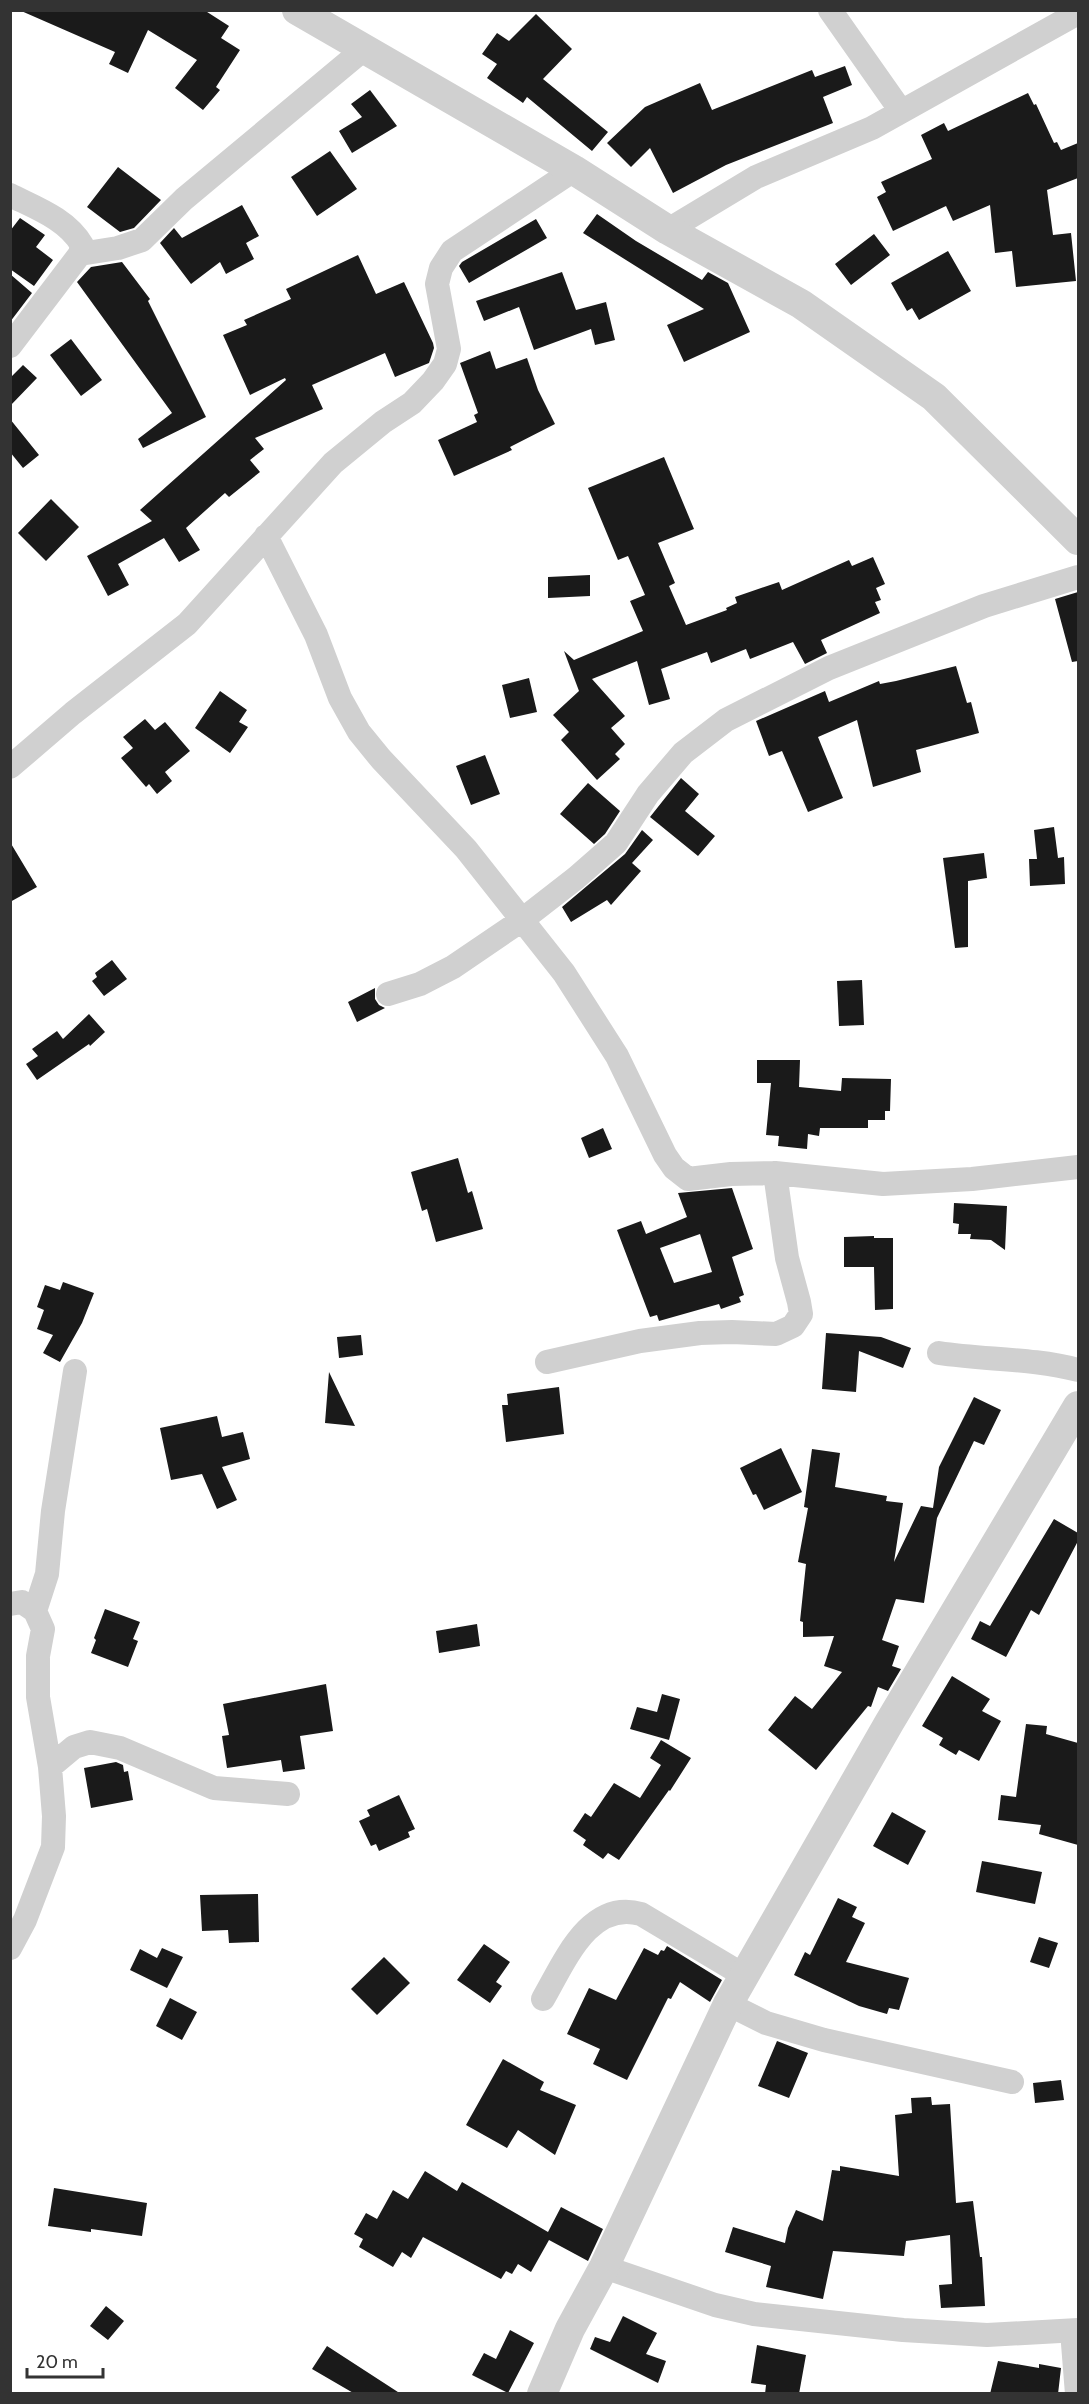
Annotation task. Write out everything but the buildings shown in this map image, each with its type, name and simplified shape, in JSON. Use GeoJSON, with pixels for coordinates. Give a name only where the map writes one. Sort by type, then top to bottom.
{"type":"FeatureCollection","features":[{"type":"Feature","properties":{"kind":"street"},"geometry":{"type":"LineString","coordinates":[[297,10],[574,170],[668,230],[801,304],[934,397],[1078,540]]}},
{"type":"Feature","properties":{"kind":"street"},"geometry":{"type":"LineString","coordinates":[[830,10],[901,111]]}},
{"type":"Feature","properties":{"kind":"street"},"geometry":{"type":"LineString","coordinates":[[668,230],[756,177],[872,128],[1078,13]]}},
{"type":"Feature","properties":{"kind":"street"},"geometry":{"type":"LineString","coordinates":[[80,254],[118,248],[142,240],[184,199],[364,49]]}},
{"type":"Feature","properties":{"kind":"street"},"geometry":{"type":"LineString","coordinates":[[10,767],[73,713],[187,624],[333,463],[383,422],[412,403],[446,364],[449,349],[437,284],[441,268],[452,251],[574,170]]}},
{"type":"Feature","properties":{"kind":"street"},"geometry":{"type":"LineString","coordinates":[[10,195],[56,218],[78,237],[82,244],[80,254],[10,346]]}},
{"type":"Feature","properties":{"kind":"street"},"geometry":{"type":"LineString","coordinates":[[266,536],[316,634],[340,698],[359,732],[381,759],[466,849],[564,973],[617,1056],[665,1155],[674,1168],[688,1179],[731,1174],[775,1173],[883,1184],[972,1179],[1078,1167]]}},
{"type":"Feature","properties":{"kind":"street"},"geometry":{"type":"LineString","coordinates":[[388,994],[420,984],[453,967],[522,920],[616,843],[648,794],[683,753],[726,720],[829,668],[984,606],[1078,577]]}},
{"type":"Feature","properties":{"kind":"street"},"geometry":{"type":"LineString","coordinates":[[547,1362],[640,1341],[711,1333],[776,1334],[793,1326],[801,1314],[800,1302],[787,1258],[775,1173]]}},
{"type":"Feature","properties":{"kind":"street"},"geometry":{"type":"LineString","coordinates":[[939,1353],[984,1359],[1048,1363],[1078,1370]]}},
{"type":"Feature","properties":{"kind":"street"},"geometry":{"type":"LineString","coordinates":[[34,1611],[47,1574],[53,1511],[75,1371]]}},
{"type":"Feature","properties":{"kind":"street"},"geometry":{"type":"LineString","coordinates":[[542,2394],[570,2329],[604,2267],[728,2004],[889,1724],[1078,1406]]}},
{"type":"Feature","properties":{"kind":"street"},"geometry":{"type":"LineString","coordinates":[[10,1604],[22,1602],[34,1611],[43,1629],[38,1656],[38,1697],[50,1767],[54,1816],[53,1847],[25,1920],[10,1948]]}},
{"type":"Feature","properties":{"kind":"street"},"geometry":{"type":"LineString","coordinates":[[50,1767],[74,1747],[90,1742],[120,1748],[214,1788],[288,1794]]}},
{"type":"Feature","properties":{"kind":"street"},"geometry":{"type":"LineString","coordinates":[[543,1999],[579,1938],[607,1914],[628,1910],[641,1914],[745,1976]]}},
{"type":"Feature","properties":{"kind":"street"},"geometry":{"type":"LineString","coordinates":[[728,2004],[766,2023],[824,2040],[1012,2082]]}},
{"type":"Feature","properties":{"kind":"street"},"geometry":{"type":"LineString","coordinates":[[604,2267],[715,2305],[754,2314],[903,2330],[987,2335],[1075,2331],[1077,2394]]}}]}
